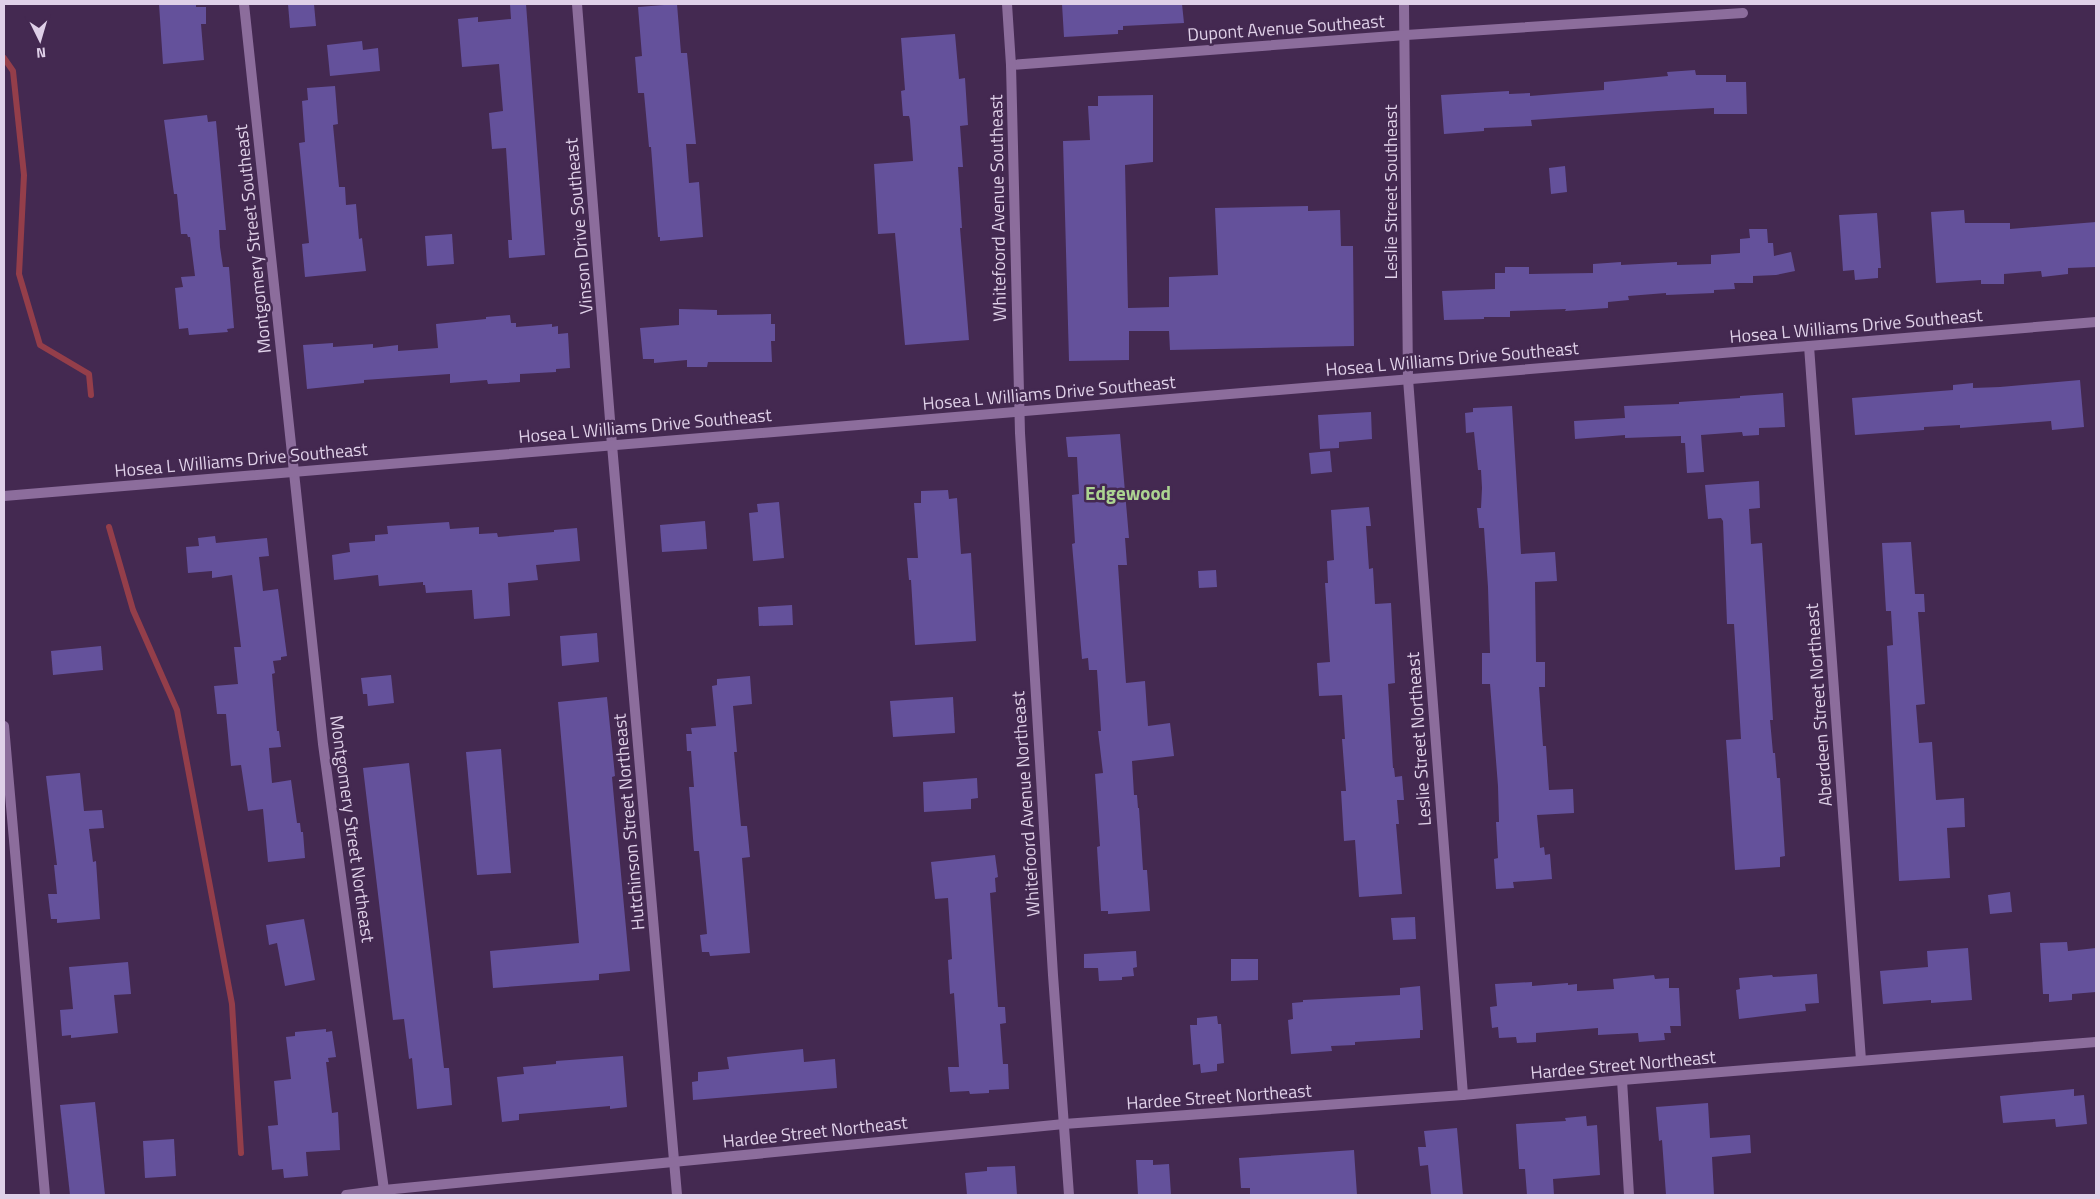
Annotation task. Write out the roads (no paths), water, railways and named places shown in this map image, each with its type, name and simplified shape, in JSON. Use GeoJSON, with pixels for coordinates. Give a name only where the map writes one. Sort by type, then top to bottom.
{"type":"FeatureCollection","features":[{"type":"Feature","properties":{"kind":"street","name":"Montgomery Street Southeast"},"geometry":{"type":"LineString","coordinates":[[244,4],[295,472]]}},
{"type":"Feature","properties":{"kind":"street","name":"Vinson Drive Southeast"},"geometry":{"type":"LineString","coordinates":[[577,4],[612,445]]}},
{"type":"Feature","properties":{"kind":"street","name":"Whitefoord Avenue Southeast"},"geometry":{"type":"LineString","coordinates":[[1007,4],[1011,65],[1019,412]]}},
{"type":"Feature","properties":{"kind":"street","name":"Leslie Street Southeast"},"geometry":{"type":"LineString","coordinates":[[1404,4],[1406,35],[1408,379]]}},
{"type":"Feature","properties":{"kind":"street","name":"Dupont Avenue Southeast"},"geometry":{"type":"LineString","coordinates":[[1011,65],[1406,35],[1743,13]]}},
{"type":"Feature","properties":{"kind":"street","name":"Hosea L Williams Drive Southeast"},"geometry":{"type":"LineString","coordinates":[[4,496],[2096,322]]}},
{"type":"Feature","properties":{"kind":"street","name":"Aberdeen Street Northeast"},"geometry":{"type":"LineString","coordinates":[[1809,346],[1861,1060]]}},
{"type":"Feature","properties":{"kind":"street","name":"Leslie Street Northeast"},"geometry":{"type":"LineString","coordinates":[[1408,379],[1463,1095]]}},
{"type":"Feature","properties":{"kind":"street","name":"Whitefoord Avenue Northeast"},"geometry":{"type":"LineString","coordinates":[[1019,412],[1069,1195]]}},
{"type":"Feature","properties":{"kind":"street","name":"Hutchinson Street Northeast"},"geometry":{"type":"LineString","coordinates":[[612,445],[677,1195]]}},
{"type":"Feature","properties":{"kind":"street","name":"Montgomery Street Northeast"},"geometry":{"type":"LineString","coordinates":[[295,472],[323,744],[384,1190]]}},
{"type":"Feature","properties":{"kind":"street"},"geometry":{"type":"LineString","coordinates":[[4,726],[45,1195]]}},
{"type":"Feature","properties":{"kind":"street","name":"Hardee Street Northeast"},"geometry":{"type":"LineString","coordinates":[[346,1195],[1064,1124],[1463,1095],[1622,1080],[2096,1042]]}},
{"type":"Feature","properties":{"kind":"street"},"geometry":{"type":"LineString","coordinates":[[1622,1080],[1629,1195]]}},
{"type":"Feature","properties":{"kind":"waterway"},"geometry":{"type":"LineString","coordinates":[[4,58],[13,71],[24,175],[19,274],[40,345],[89,374],[91,395]]}},
{"type":"Feature","properties":{"kind":"waterway"},"geometry":{"type":"LineString","coordinates":[[109,527],[133,610],[177,710],[232,1004],[241,1153]]}},
{"type":"Feature","properties":{"kind":"district","name":"Edgewood"},"geometry":{"type":"Point","coordinates":[1128,493]}}]}
